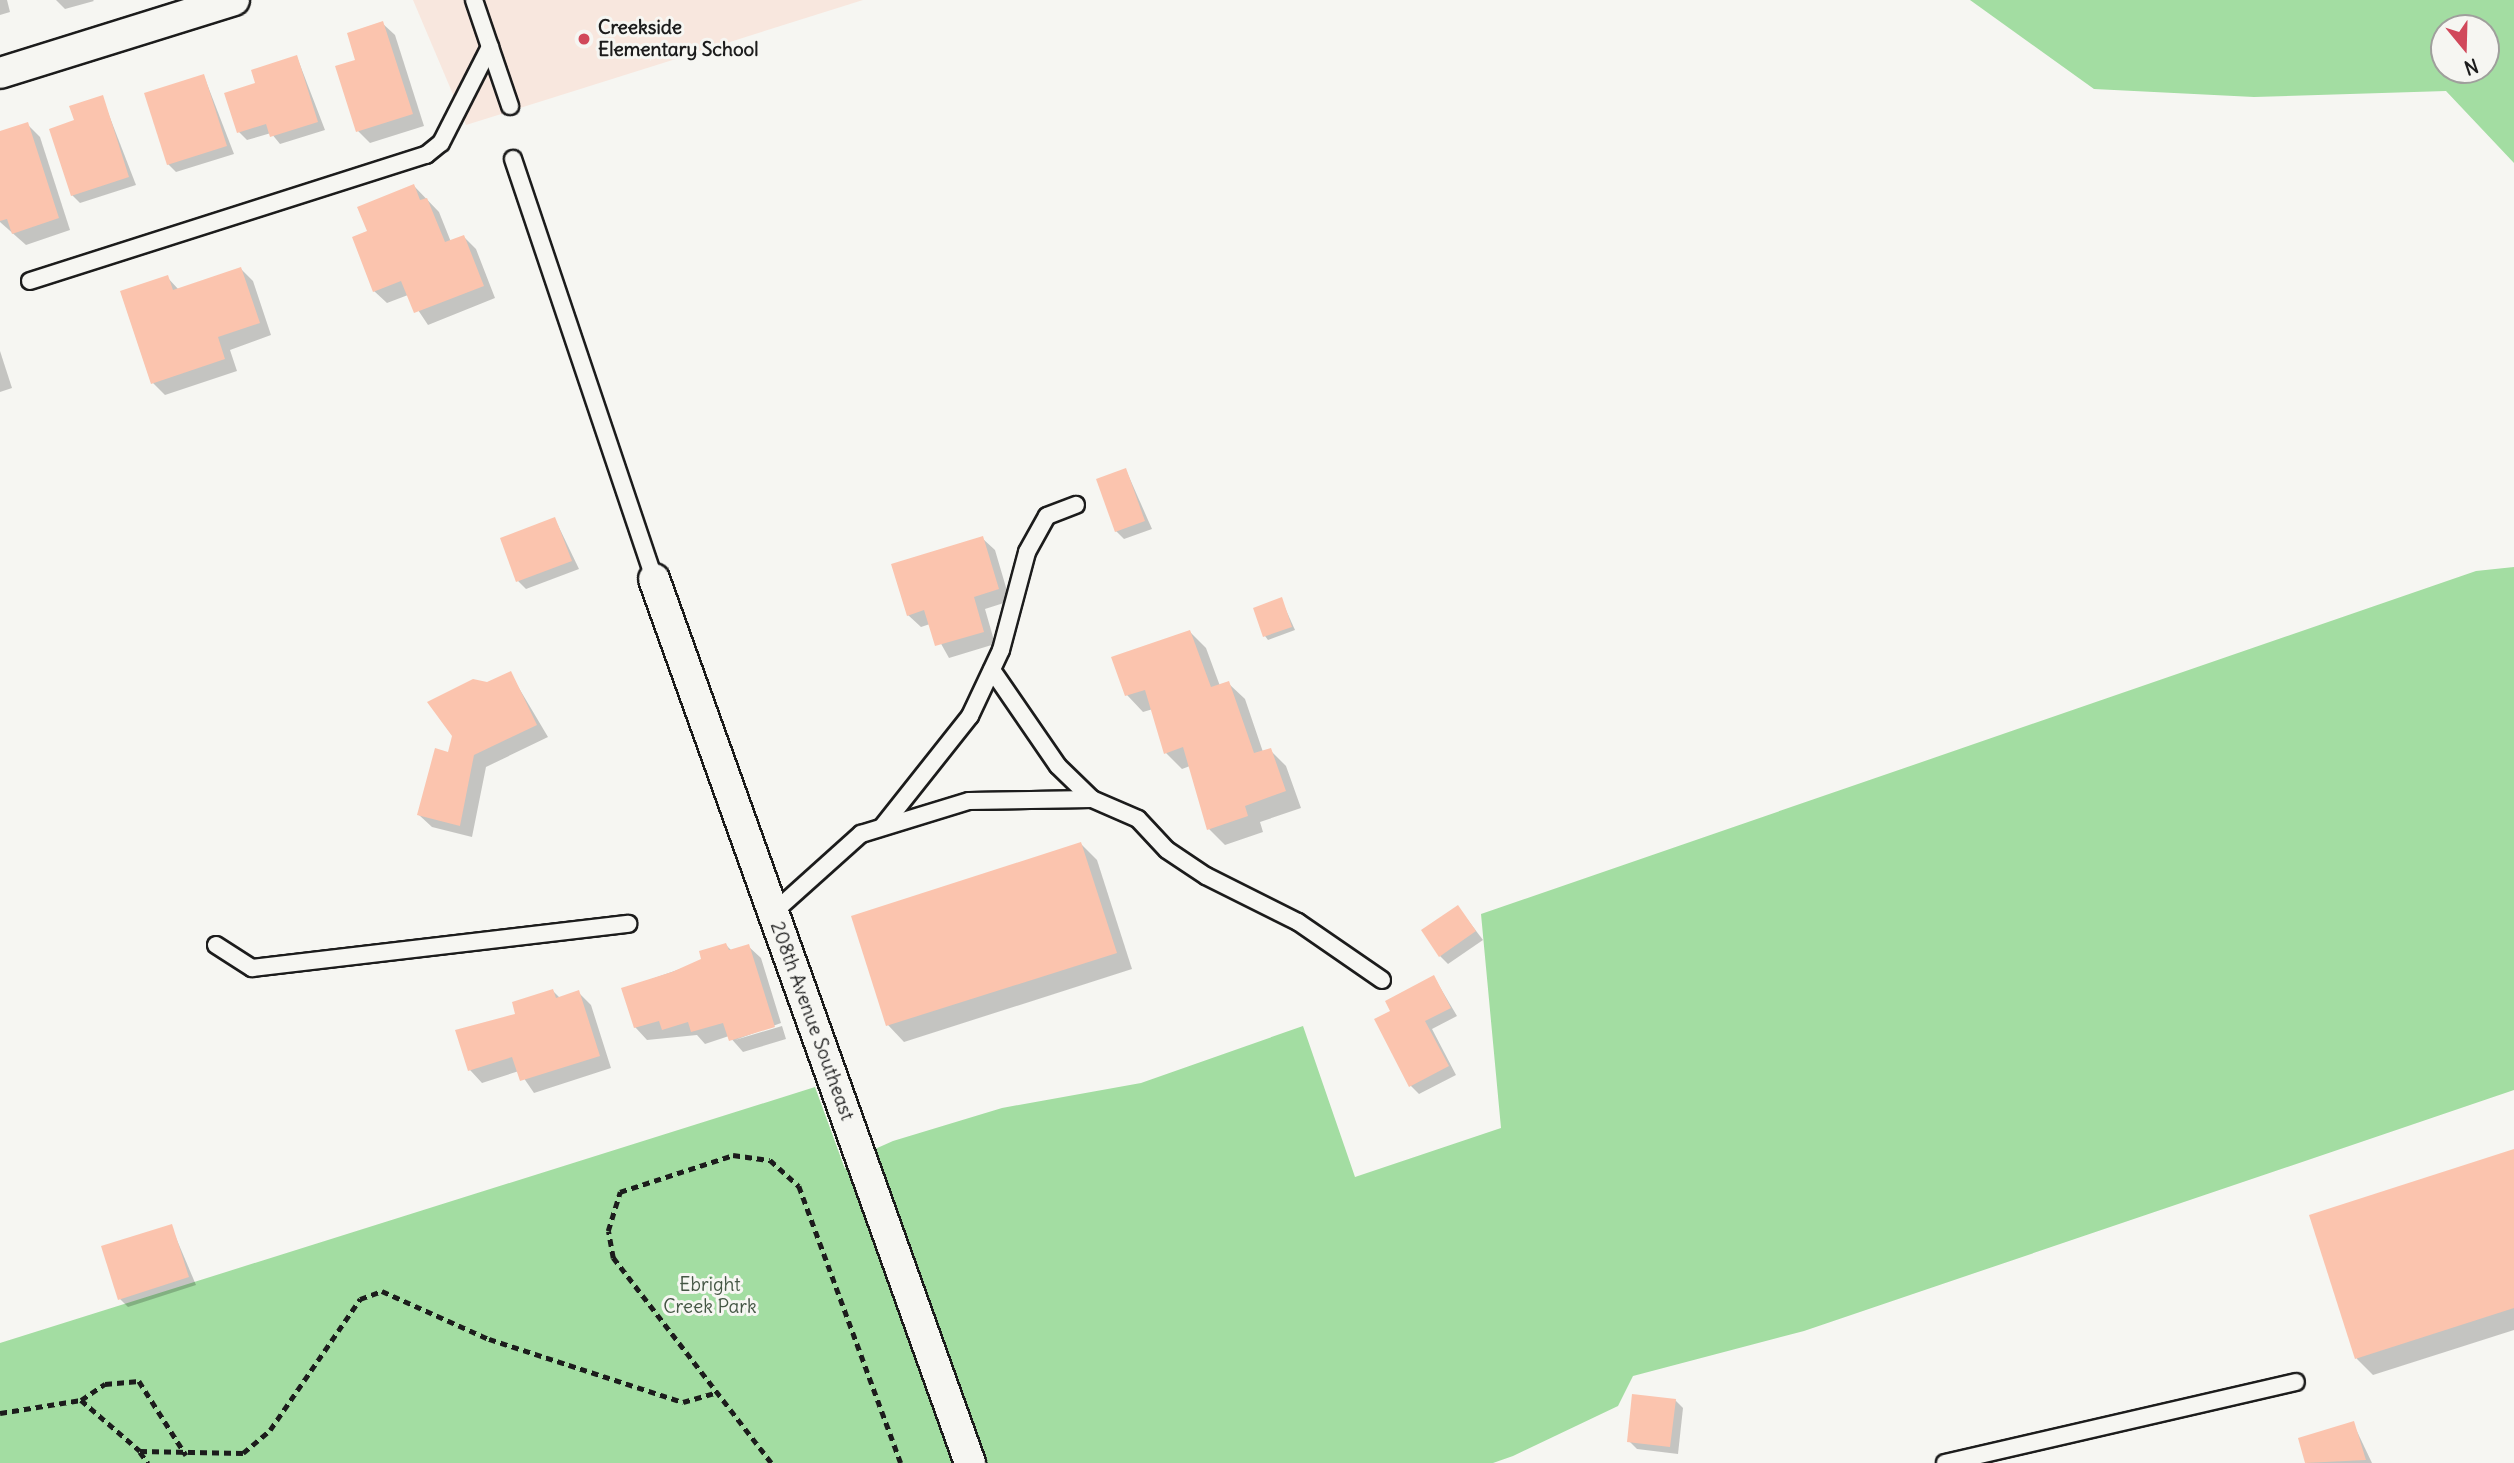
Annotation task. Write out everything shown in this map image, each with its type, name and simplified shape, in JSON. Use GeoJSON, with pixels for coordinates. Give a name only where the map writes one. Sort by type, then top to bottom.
{"type":"FeatureCollection","features":[{"type":"Feature","properties":{"kind":"street"},"geometry":{"type":"LineString","coordinates":[[0,73],[233,0]]}},
{"type":"Feature","properties":{"kind":"street","name":"208th Avenue Southeast"},"geometry":{"type":"LineString","coordinates":[[654,579],[970,1463]]}},
{"type":"Feature","properties":{"kind":"lane"},"geometry":{"type":"LineString","coordinates":[[474,0],[510,106]]}},
{"type":"Feature","properties":{"kind":"lane"},"geometry":{"type":"LineString","coordinates":[[30,281],[426,155],[441,142],[490,47]]}},
{"type":"Feature","properties":{"kind":"lane"},"geometry":{"type":"LineString","coordinates":[[513,159],[654,579]]}},
{"type":"Feature","properties":{"kind":"lane"},"geometry":{"type":"LineString","coordinates":[[882,827],[970,716],[992,670],[1027,552],[1047,516],[1076,505]]}},
{"type":"Feature","properties":{"kind":"lane"},"geometry":{"type":"LineString","coordinates":[[992,670],[1058,766],[1093,799],[1138,819],[1167,850],[1206,876],[1298,922],[1382,980]]}},
{"type":"Feature","properties":{"kind":"lane"},"geometry":{"type":"LineString","coordinates":[[774,912],[861,834],[969,801],[1093,799]]}},
{"type":"Feature","properties":{"kind":"lane"},"geometry":{"type":"LineString","coordinates":[[216,945],[252,968],[628,924]]}},
{"type":"Feature","properties":{"kind":"lane"},"geometry":{"type":"LineString","coordinates":[[1945,1463],[2296,1382]]}},
{"type":"Feature","properties":{"kind":"path"},"geometry":{"type":"LineString","coordinates":[[771,1463],[613,1258],[608,1231],[620,1192],[733,1155],[770,1160],[799,1186],[814,1218],[901,1463]]}},
{"type":"Feature","properties":{"kind":"path"},"geometry":{"type":"LineString","coordinates":[[140,1451],[186,1456],[243,1454],[270,1430],[360,1298],[382,1291],[489,1339],[683,1402],[718,1392]]}},
{"type":"Feature","properties":{"kind":"path"},"geometry":{"type":"LineString","coordinates":[[0,1413],[81,1400],[104,1384],[139,1381],[186,1456]]}},
{"type":"Feature","properties":{"kind":"path"},"geometry":{"type":"LineString","coordinates":[[81,1400],[140,1451],[148,1463]]}},
{"type":"Feature","properties":{"kind":"shaded area","name":"Creekside Elementary School"},"geometry":{"type":"Polygon","coordinates":[[[413,0],[863,0],[466,125],[413,0]]]}},
{"type":"Feature","properties":{"kind":"green space"},"geometry":{"type":"Polygon","coordinates":[[[1970,0],[2514,0],[2514,163],[2446,91],[2254,97],[2094,89],[1970,0]]]}},
{"type":"Feature","properties":{"kind":"green space","name":"Ebright Creek Park"},"geometry":{"type":"Polygon","coordinates":[[[2514,567],[2514,1090],[1804,1331],[1633,1376],[1618,1406],[1513,1456],[1493,1463],[0,1463],[0,1343],[815,1087],[845,1169],[848,1161],[893,1141],[1002,1108],[1141,1083],[1303,1026],[1355,1177],[1501,1128],[1481,914],[2476,571],[2514,567]]]}},
{"type":"Feature","properties":{"kind":"building"},"geometry":{"type":"Polygon","coordinates":[[[383,21],[413,114],[356,132],[335,66],[355,60],[347,33],[383,21]]]}},
{"type":"Feature","properties":{"kind":"building"},"geometry":{"type":"Polygon","coordinates":[[[297,55],[318,122],[270,137],[266,124],[237,133],[224,93],[255,83],[251,70],[297,55]]]}},
{"type":"Feature","properties":{"kind":"building"},"geometry":{"type":"Polygon","coordinates":[[[204,74],[227,146],[167,165],[144,93],[204,74]]]}},
{"type":"Feature","properties":{"kind":"building"},"geometry":{"type":"Polygon","coordinates":[[[103,95],[129,177],[71,196],[49,129],[74,120],[69,106],[103,95]]]}},
{"type":"Feature","properties":{"kind":"building"},"geometry":{"type":"Polygon","coordinates":[[[28,122],[59,218],[12,234],[7,219],[0,221],[0,131],[28,122]]]}},
{"type":"Feature","properties":{"kind":"building"},"geometry":{"type":"Polygon","coordinates":[[[414,184],[420,200],[427,198],[445,242],[464,235],[484,286],[414,313],[401,281],[373,292],[352,237],[367,231],[357,207],[414,184]]]}},
{"type":"Feature","properties":{"kind":"building"},"geometry":{"type":"Polygon","coordinates":[[[241,267],[260,323],[218,337],[225,359],[151,384],[120,291],[168,275],[173,290],[241,267]]]}},
{"type":"Feature","properties":{"kind":"building"},"geometry":{"type":"Polygon","coordinates":[[[1126,468],[1145,521],[1115,532],[1096,479],[1126,468]]]}},
{"type":"Feature","properties":{"kind":"building"},"geometry":{"type":"Polygon","coordinates":[[[555,517],[572,561],[516,582],[500,538],[555,517]]]}},
{"type":"Feature","properties":{"kind":"building"},"geometry":{"type":"Polygon","coordinates":[[[983,536],[999,589],[974,597],[984,632],[935,646],[924,610],[907,616],[891,564],[983,536]]]}},
{"type":"Feature","properties":{"kind":"building"},"geometry":{"type":"Polygon","coordinates":[[[1282,597],[1292,627],[1263,637],[1253,608],[1282,597]]]}},
{"type":"Feature","properties":{"kind":"building"},"geometry":{"type":"Polygon","coordinates":[[[1190,630],[1211,687],[1229,681],[1254,753],[1271,748],[1286,791],[1245,806],[1248,816],[1207,830],[1183,747],[1164,754],[1145,690],[1125,696],[1111,657],[1190,630]]]}},
{"type":"Feature","properties":{"kind":"building"},"geometry":{"type":"Polygon","coordinates":[[[511,671],[537,725],[474,755],[460,826],[417,815],[435,748],[448,752],[452,736],[427,702],[473,679],[487,682],[511,671]]]}},
{"type":"Feature","properties":{"kind":"building"},"geometry":{"type":"Polygon","coordinates":[[[1081,842],[1117,953],[886,1026],[851,916],[1081,842]]]}},
{"type":"Feature","properties":{"kind":"building"},"geometry":{"type":"Polygon","coordinates":[[[1458,905],[1476,931],[1439,957],[1421,930],[1458,905]]]}},
{"type":"Feature","properties":{"kind":"building"},"geometry":{"type":"Polygon","coordinates":[[[726,943],[729,950],[749,944],[775,1027],[729,1041],[723,1023],[691,1032],[688,1022],[662,1030],[659,1021],[634,1028],[621,988],[672,972],[701,959],[699,951],[726,943]]]}},
{"type":"Feature","properties":{"kind":"building"},"geometry":{"type":"Polygon","coordinates":[[[1434,975],[1451,1008],[1425,1021],[1449,1066],[1409,1087],[1374,1019],[1390,1011],[1385,1001],[1434,975]]]}},
{"type":"Feature","properties":{"kind":"building"},"geometry":{"type":"Polygon","coordinates":[[[553,989],[556,998],[579,990],[600,1056],[520,1081],[512,1057],[468,1071],[455,1030],[515,1014],[512,1002],[553,989]]]}},
{"type":"Feature","properties":{"kind":"building"},"geometry":{"type":"Polygon","coordinates":[[[2514,1149],[2514,1308],[2355,1359],[2309,1215],[2514,1149]]]}},
{"type":"Feature","properties":{"kind":"building"},"geometry":{"type":"Polygon","coordinates":[[[172,1224],[189,1277],[118,1300],[101,1246],[172,1224]]]}},
{"type":"Feature","properties":{"kind":"building"},"geometry":{"type":"Polygon","coordinates":[[[1632,1394],[1676,1399],[1670,1447],[1627,1442],[1632,1394]]]}},
{"type":"Feature","properties":{"kind":"building"},"geometry":{"type":"Polygon","coordinates":[[[2354,1421],[2366,1460],[2305,1463],[2298,1438],[2354,1421]]]}},
{"type":"Feature","properties":{"kind":"place","name":"Creekside Elementary School"},"geometry":{"type":"Point","coordinates":[584,39]}}]}
